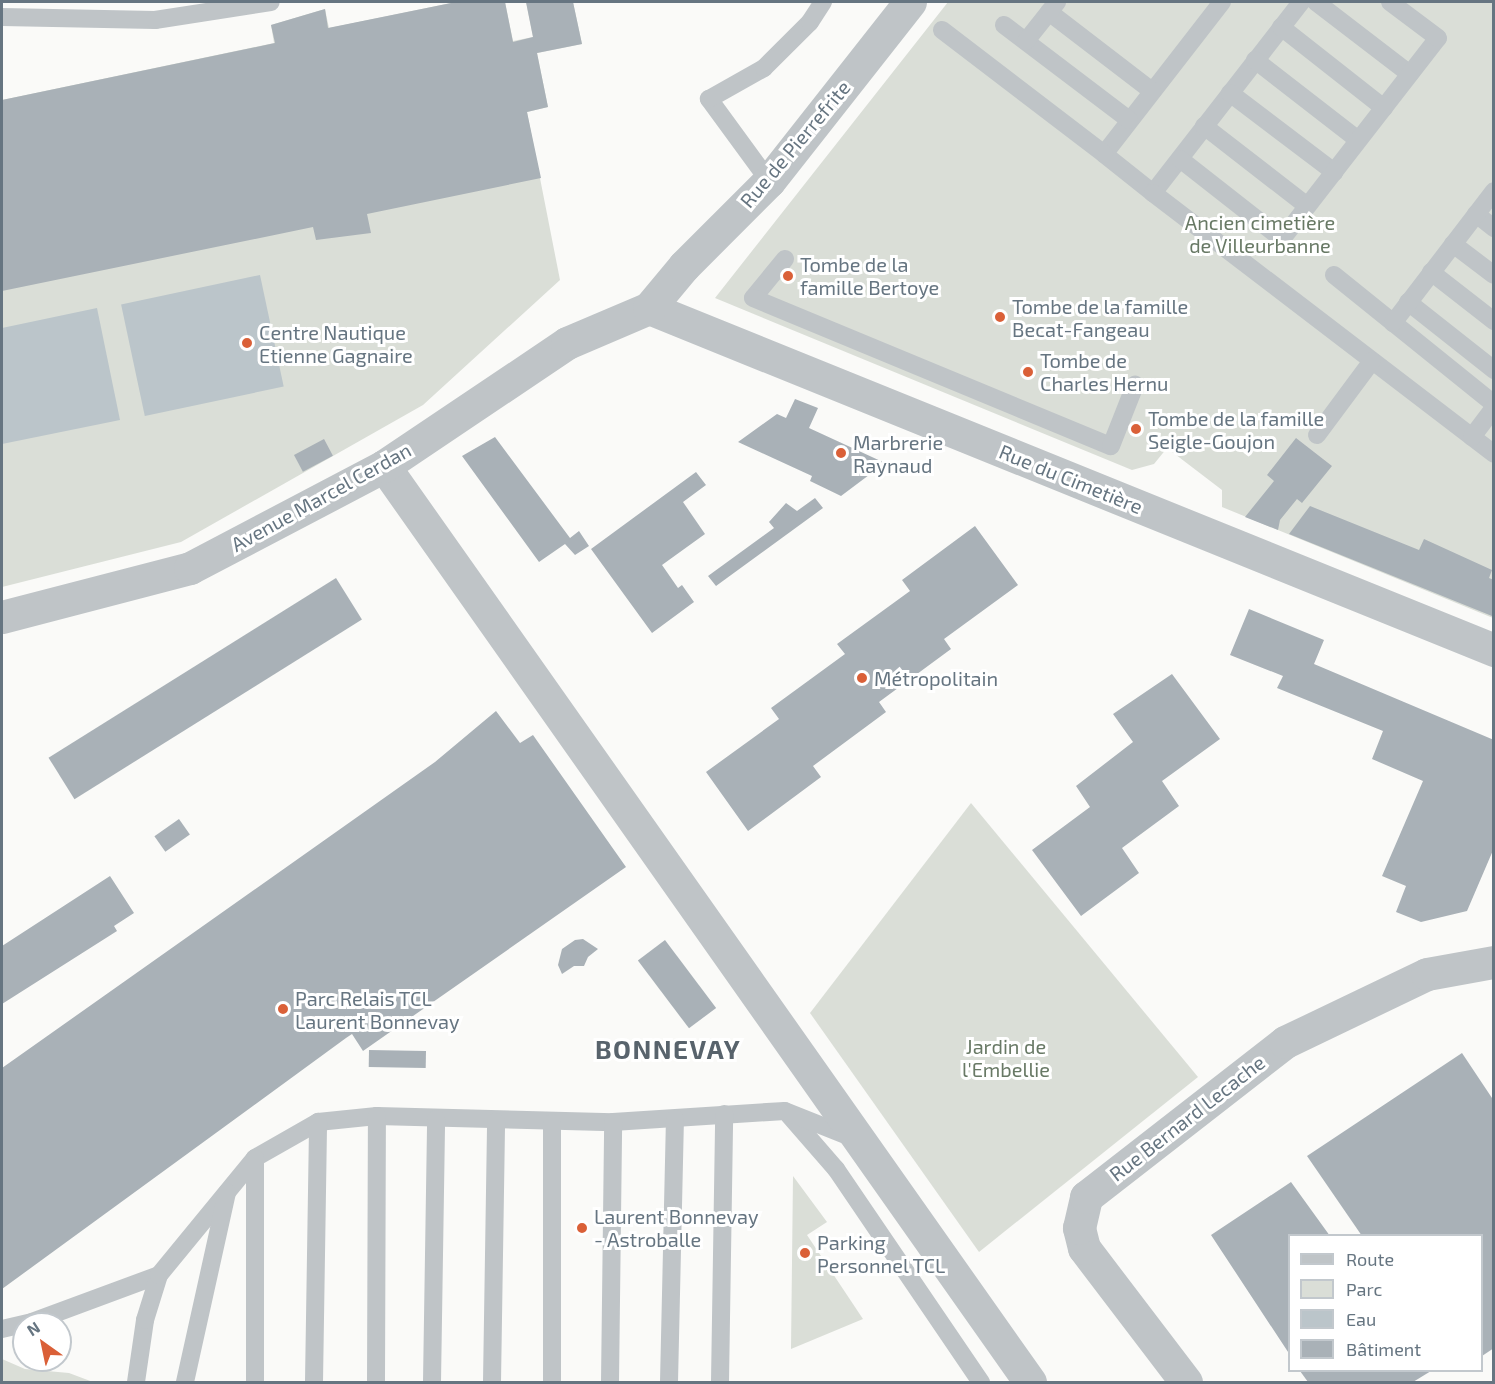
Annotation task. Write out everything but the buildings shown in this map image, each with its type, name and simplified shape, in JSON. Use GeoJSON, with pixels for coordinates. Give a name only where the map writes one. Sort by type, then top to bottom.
{"type":"FeatureCollection","features":[{"type":"Feature","properties":{"kind":"street","name":"Rue de Pierrefrite"},"geometry":{"type":"LineString","coordinates":[[649,308],[684,266],[769,181],[910,2]]}},
{"type":"Feature","properties":{"kind":"street","name":"Avenue Marcel Cerdan"},"geometry":{"type":"LineString","coordinates":[[2,617],[190,568],[384,466],[567,343],[649,308]]}},
{"type":"Feature","properties":{"kind":"street","name":"Rue du Cimetière"},"geometry":{"type":"LineString","coordinates":[[649,308],[1494,650]]}},
{"type":"Feature","properties":{"kind":"street"},"geometry":{"type":"LineString","coordinates":[[384,466],[801,1054],[858,1140],[1030,1383]]}},
{"type":"Feature","properties":{"kind":"street","name":"Rue Bernard Lecache"},"geometry":{"type":"LineString","coordinates":[[1186,1383],[1084,1248],[1079,1228],[1086,1197],[1285,1042],[1427,974],[1494,962]]}},
{"type":"Feature","properties":{"kind":"lane"},"geometry":{"type":"LineString","coordinates":[[2,17],[155,20],[271,2]]}},
{"type":"Feature","properties":{"kind":"lane"},"geometry":{"type":"LineString","coordinates":[[769,181],[709,99],[764,68],[810,22],[823,2]]}},
{"type":"Feature","properties":{"kind":"lane"},"geometry":{"type":"LineString","coordinates":[[1104,154],[1222,2]]}},
{"type":"Feature","properties":{"kind":"lane"},"geometry":{"type":"LineString","coordinates":[[1153,193],[1300,2]]}},
{"type":"Feature","properties":{"kind":"lane"},"geometry":{"type":"LineString","coordinates":[[1316,2],[1410,74]]}},
{"type":"Feature","properties":{"kind":"lane"},"geometry":{"type":"LineString","coordinates":[[1180,159],[1282,239],[1438,39],[1390,2]]}},
{"type":"Feature","properties":{"kind":"lane"},"geometry":{"type":"LineString","coordinates":[[1026,41],[1053,7],[1152,91]]}},
{"type":"Feature","properties":{"kind":"lane"},"geometry":{"type":"LineString","coordinates":[[1004,25],[1129,120]]}},
{"type":"Feature","properties":{"kind":"lane"},"geometry":{"type":"LineString","coordinates":[[1281,27],[1384,108]]}},
{"type":"Feature","properties":{"kind":"lane"},"geometry":{"type":"LineString","coordinates":[[942,30],[1494,454]]}},
{"type":"Feature","properties":{"kind":"lane"},"geometry":{"type":"LineString","coordinates":[[1256,60],[1358,140]]}},
{"type":"Feature","properties":{"kind":"lane"},"geometry":{"type":"LineString","coordinates":[[1230,93],[1334,172]]}},
{"type":"Feature","properties":{"kind":"lane"},"geometry":{"type":"LineString","coordinates":[[1204,126],[1307,206]]}},
{"type":"Feature","properties":{"kind":"lane"},"geometry":{"type":"LineString","coordinates":[[1393,323],[1494,191]]}},
{"type":"Feature","properties":{"kind":"lane"},"geometry":{"type":"LineString","coordinates":[[1476,214],[1494,228]]}},
{"type":"Feature","properties":{"kind":"lane"},"geometry":{"type":"LineString","coordinates":[[1453,244],[1494,275]]}},
{"type":"Feature","properties":{"kind":"lane"},"geometry":{"type":"LineString","coordinates":[[785,259],[753,298],[1111,446],[1134,385]]}},
{"type":"Feature","properties":{"kind":"lane"},"geometry":{"type":"LineString","coordinates":[[1431,272],[1494,321]]}},
{"type":"Feature","properties":{"kind":"lane"},"geometry":{"type":"LineString","coordinates":[[1334,275],[1494,406],[1472,437]]}},
{"type":"Feature","properties":{"kind":"lane"},"geometry":{"type":"LineString","coordinates":[[1408,302],[1494,370]]}},
{"type":"Feature","properties":{"kind":"lane"},"geometry":{"type":"LineString","coordinates":[[1317,435],[1372,361]]}},
{"type":"Feature","properties":{"kind":"lane"},"geometry":{"type":"LineString","coordinates":[[136,1383],[145,1320],[159,1275],[228,1188],[255,1158],[318,1122],[377,1116],[496,1122],[613,1122],[785,1111],[858,1140]]}},
{"type":"Feature","properties":{"kind":"lane"},"geometry":{"type":"LineString","coordinates":[[785,1111],[836,1169],[981,1383]]}},
{"type":"Feature","properties":{"kind":"lane"},"geometry":{"type":"LineString","coordinates":[[720,1383],[724,1114]]}},
{"type":"Feature","properties":{"kind":"lane"},"geometry":{"type":"LineString","coordinates":[[376,1383],[377,1116]]}},
{"type":"Feature","properties":{"kind":"lane"},"geometry":{"type":"LineString","coordinates":[[432,1383],[436,1119]]}},
{"type":"Feature","properties":{"kind":"lane"},"geometry":{"type":"LineString","coordinates":[[669,1383],[675,1119]]}},
{"type":"Feature","properties":{"kind":"lane"},"geometry":{"type":"LineString","coordinates":[[314,1383],[318,1122]]}},
{"type":"Feature","properties":{"kind":"lane"},"geometry":{"type":"LineString","coordinates":[[492,1383],[496,1122]]}},
{"type":"Feature","properties":{"kind":"lane"},"geometry":{"type":"LineString","coordinates":[[610,1383],[613,1122]]}},
{"type":"Feature","properties":{"kind":"lane"},"geometry":{"type":"LineString","coordinates":[[552,1123],[552,1383]]}},
{"type":"Feature","properties":{"kind":"lane"},"geometry":{"type":"LineString","coordinates":[[255,1158],[255,1383]]}},
{"type":"Feature","properties":{"kind":"lane"},"geometry":{"type":"LineString","coordinates":[[185,1383],[228,1188]]}},
{"type":"Feature","properties":{"kind":"lane"},"geometry":{"type":"LineString","coordinates":[[2,1329],[32,1322],[159,1275]]}},
{"type":"Feature","properties":{"kind":"green space","name":"Centre Nautique Etienne Gagnaire"},"geometry":{"type":"Polygon","coordinates":[[[456,2],[505,2],[513,41],[533,37],[526,2],[573,2],[582,44],[537,53],[548,107],[527,112],[560,280],[423,405],[181,542],[2,587],[2,100],[274,43],[271,25],[325,9],[329,28],[456,2]]]}},
{"type":"Feature","properties":{"kind":"green space","name":"Ancien cimetière de Villeurbanne"},"geometry":{"type":"Polygon","coordinates":[[[948,2],[1493,2],[1493,618],[1222,507],[1222,490],[1167,448],[1154,464],[1132,470],[715,298],[948,2]]]}},
{"type":"Feature","properties":{"kind":"green space","name":"Jardin de l'Embellie"},"geometry":{"type":"Polygon","coordinates":[[[971,803],[1198,1077],[979,1252],[810,1013],[971,803]]]}},
{"type":"Feature","properties":{"kind":"green space"},"geometry":{"type":"Polygon","coordinates":[[[793,1176],[827,1222],[807,1235],[863,1319],[791,1349],[793,1176]]]}},
{"type":"Feature","properties":{"kind":"green space"},"geometry":{"type":"Polygon","coordinates":[[[2,1359],[12,1363],[12,1372],[69,1373],[93,1382],[2,1382],[2,1359]]]}},
{"type":"Feature","properties":{"kind":"water"},"geometry":{"type":"Polygon","coordinates":[[[260,275],[284,387],[145,416],[121,305],[260,275]]]}},
{"type":"Feature","properties":{"kind":"water"},"geometry":{"type":"Polygon","coordinates":[[[97,308],[120,420],[2,444],[2,328],[97,308]]]}},
{"type":"Feature","properties":{"kind":"place","name":"Tombe de la famille Bertoye"},"geometry":{"type":"Point","coordinates":[788,276]}},
{"type":"Feature","properties":{"kind":"place","name":"Tombe de la famille Becat-Fangeau"},"geometry":{"type":"Point","coordinates":[1000,317]}},
{"type":"Feature","properties":{"kind":"place","name":"Centre Nautique Etienne Gagnaire"},"geometry":{"type":"Point","coordinates":[247,343]}},
{"type":"Feature","properties":{"kind":"place","name":"Tombe de Charles Hernu"},"geometry":{"type":"Point","coordinates":[1028,372]}},
{"type":"Feature","properties":{"kind":"place","name":"Tombe de la famille Seigle-Goujon"},"geometry":{"type":"Point","coordinates":[1136,429]}},
{"type":"Feature","properties":{"kind":"place","name":"Marbrerie Raynaud"},"geometry":{"type":"Point","coordinates":[841,453]}},
{"type":"Feature","properties":{"kind":"place","name":"Métropolitain"},"geometry":{"type":"Point","coordinates":[862,678]}},
{"type":"Feature","properties":{"kind":"place","name":"Parc Relais TCL Laurent Bonnevay"},"geometry":{"type":"Point","coordinates":[283,1009]}},
{"type":"Feature","properties":{"kind":"place","name":"Laurent Bonnevay - Astroballe"},"geometry":{"type":"Point","coordinates":[582,1228]}},
{"type":"Feature","properties":{"kind":"place","name":"Parking Personnel TCL"},"geometry":{"type":"Point","coordinates":[805,1253]}},
{"type":"Feature","properties":{"kind":"district","name":"BONNEVAY"},"geometry":{"type":"Point","coordinates":[668,1049]}}]}
